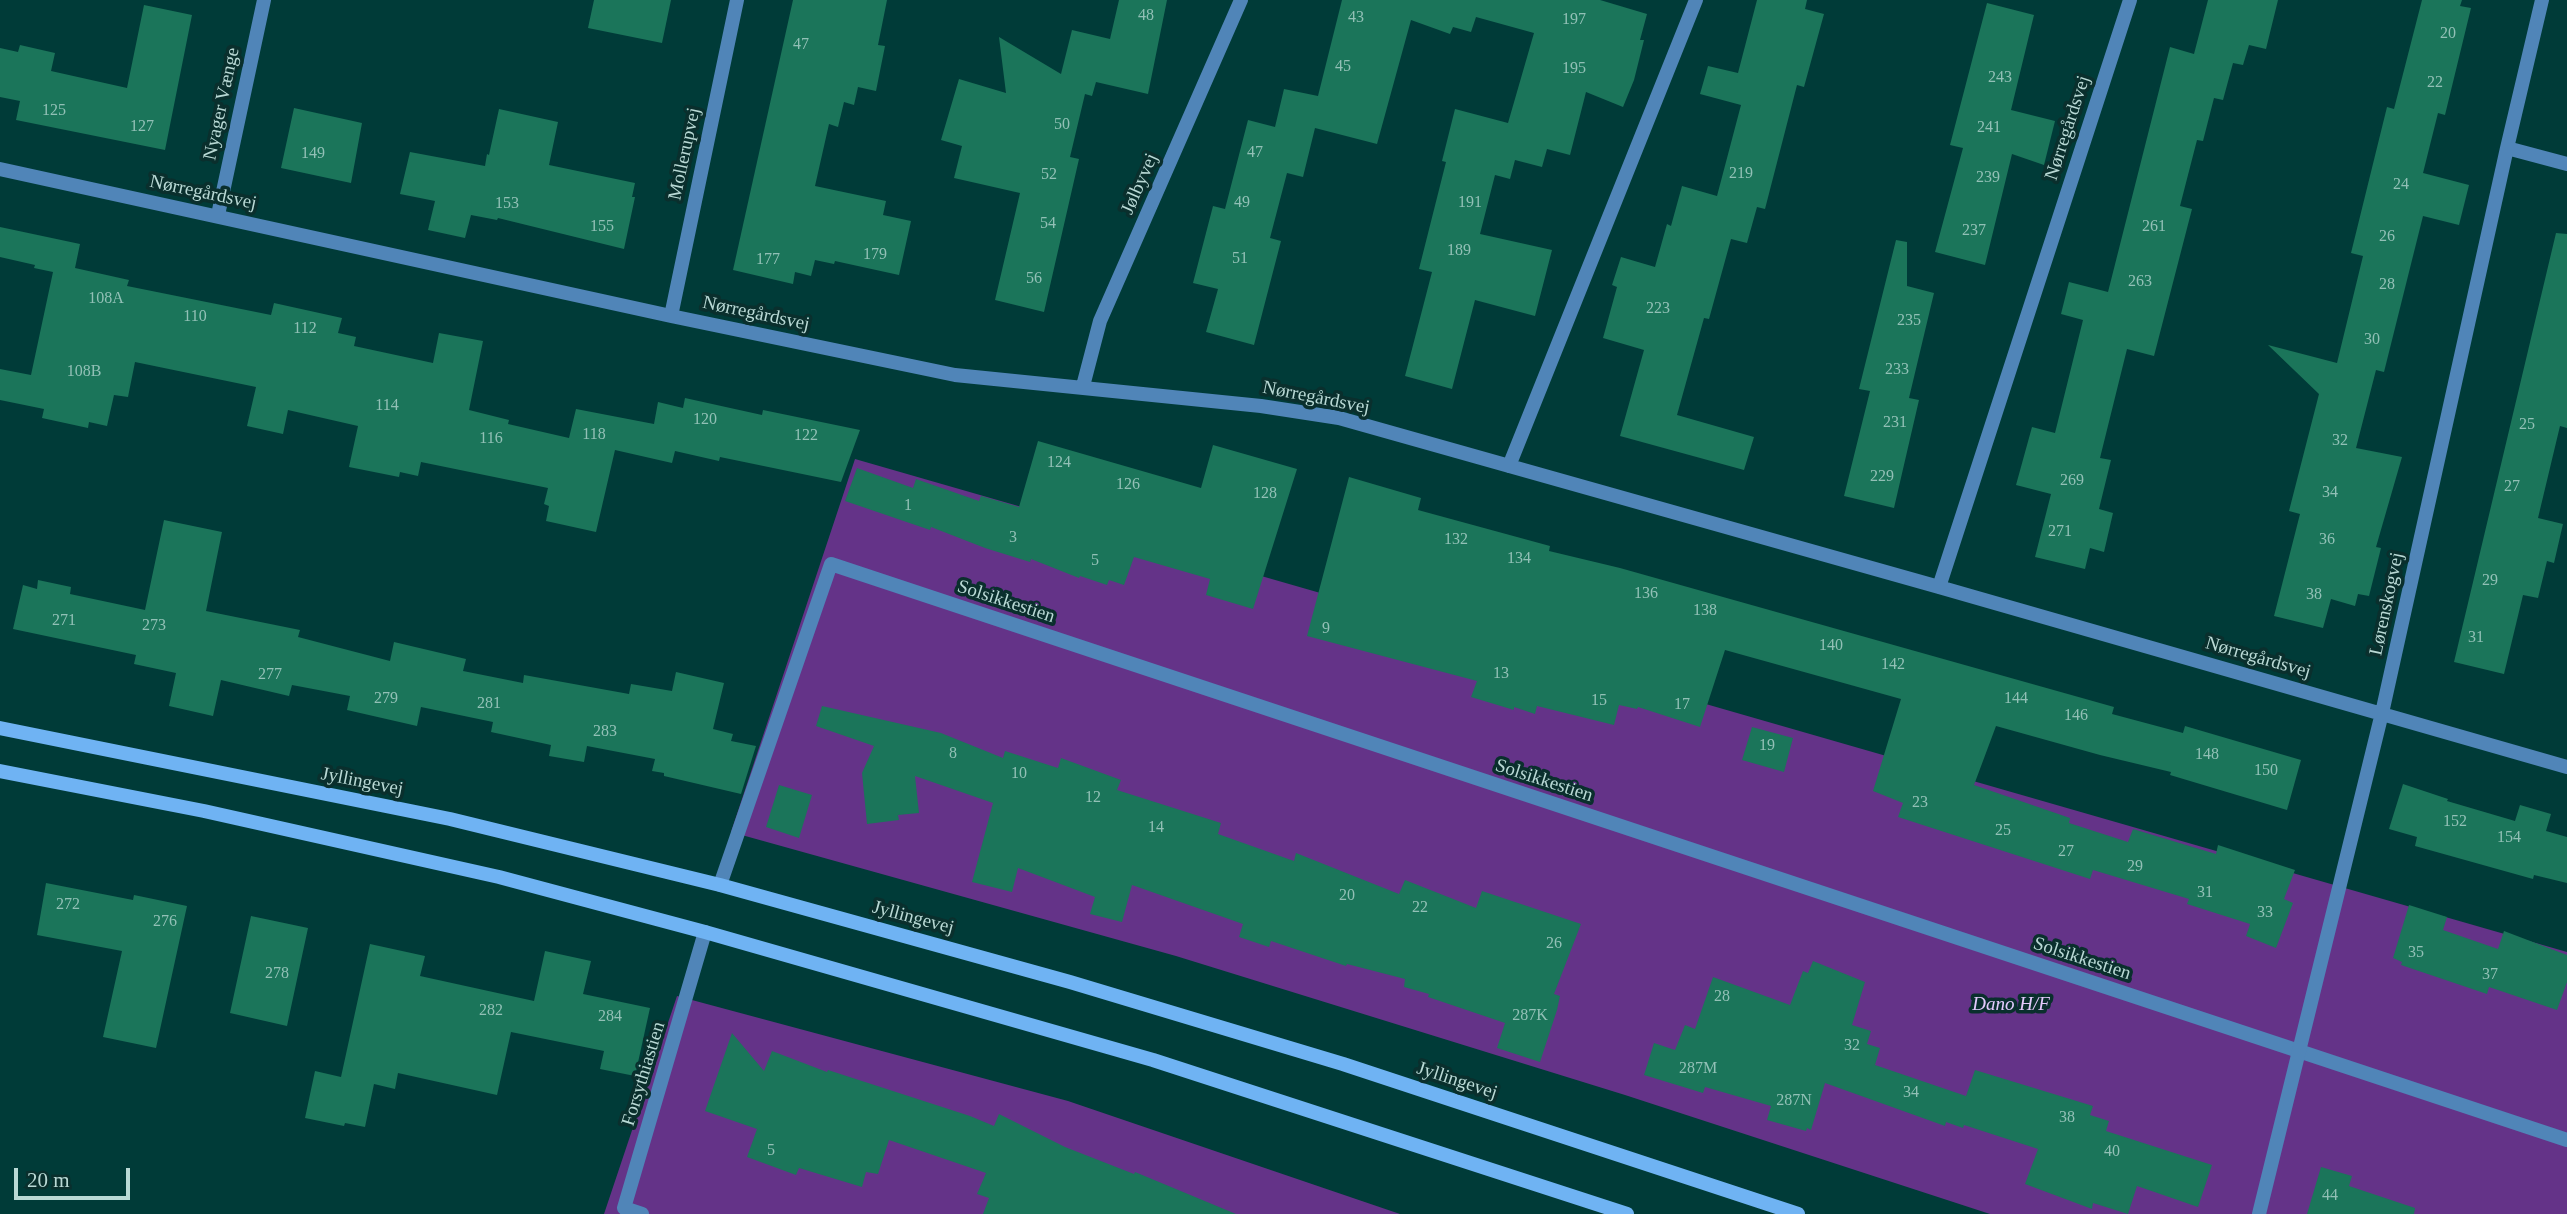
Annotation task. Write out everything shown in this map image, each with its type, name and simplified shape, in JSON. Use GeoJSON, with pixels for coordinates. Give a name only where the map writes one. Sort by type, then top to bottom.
{"type":"FeatureCollection","features":[{"type":"Feature","properties":{"kind":"street","name":"Nyager Vænge"},"geometry":{"type":"LineString","coordinates":[[218,215],[264,0]]}},
{"type":"Feature","properties":{"kind":"street","name":"Mollerupvej"},"geometry":{"type":"LineString","coordinates":[[671,316],[737,0]]}},
{"type":"Feature","properties":{"kind":"street","name":"Jølbyvej"},"geometry":{"type":"LineString","coordinates":[[1083,386],[1100,321],[1241,0]]}},
{"type":"Feature","properties":{"kind":"street"},"geometry":{"type":"LineString","coordinates":[[1510,466],[1696,0]]}},
{"type":"Feature","properties":{"kind":"street","name":"Nørregårdsvej"},"geometry":{"type":"LineString","coordinates":[[1939,587],[2130,0]]}},
{"type":"Feature","properties":{"kind":"street","name":"Lørenskogvej"},"geometry":{"type":"LineString","coordinates":[[2259,1214],[2382,713],[2542,0]]}},
{"type":"Feature","properties":{"kind":"street"},"geometry":{"type":"LineString","coordinates":[[2507,148],[2567,164]]}},
{"type":"Feature","properties":{"kind":"street","name":"Nørregårdsvej"},"geometry":{"type":"LineString","coordinates":[[0,169],[671,316],[955,375],[1083,386],[1261,406],[1339,418],[2382,713],[2567,768]]}},
{"type":"Feature","properties":{"kind":"street","name":"Solsikkestien"},"geometry":{"type":"LineString","coordinates":[[720,885],[831,564],[2567,1140]]}},
{"type":"Feature","properties":{"kind":"street","name":"Jyllingevej"},"geometry":{"type":"LineString","coordinates":[[0,729],[450,819],[720,885],[1070,982],[1343,1064],[1798,1214]]}},
{"type":"Feature","properties":{"kind":"street"},"geometry":{"type":"LineString","coordinates":[[0,771],[204,811],[499,877],[705,932],[1153,1060],[1627,1214]]}},
{"type":"Feature","properties":{"kind":"street","name":"Forsythiastien"},"geometry":{"type":"LineString","coordinates":[[642,1214],[624,1208],[705,932]]}},
{"type":"Feature","properties":{"kind":"green space","name":"Dano H/F"},"geometry":{"type":"Polygon","coordinates":[[[855,459],[2567,952],[2567,1214],[1990,1214],[1625,1095],[1176,956],[731,832],[855,459]]]}},
{"type":"Feature","properties":{"kind":"green space"},"geometry":{"type":"Polygon","coordinates":[[[677,996],[1068,1101],[1400,1214],[604,1214],[677,996]]]}},
{"type":"Feature","properties":{"kind":"building"},"geometry":{"type":"Polygon","coordinates":[[[594,0],[671,0],[662,43],[588,28],[594,0]]]}},
{"type":"Feature","properties":{"kind":"building"},"geometry":{"type":"Polygon","coordinates":[[[793,0],[887,0],[878,45],[885,46],[876,91],[858,87],[854,105],[844,102],[838,127],[829,124],[815,186],[886,201],[883,215],[911,221],[899,275],[835,261],[834,264],[815,260],[811,276],[795,272],[793,284],[733,270],[793,0]]]}},
{"type":"Feature","properties":{"kind":"building"},"geometry":{"type":"Polygon","coordinates":[[[1119,0],[1167,0],[1148,94],[1096,82],[1092,96],[1085,94],[1070,157],[1079,159],[1044,312],[995,300],[1020,193],[954,178],[962,146],[941,140],[959,79],[1006,93],[999,37],[1061,74],[1072,30],[1110,39],[1119,0]]]}},
{"type":"Feature","properties":{"kind":"building"},"geometry":{"type":"Polygon","coordinates":[[[1342,0],[1600,0],[1647,14],[1634,80],[1623,107],[1586,92],[1570,155],[1547,149],[1542,167],[1515,160],[1510,179],[1495,175],[1480,234],[1552,250],[1535,316],[1475,300],[1452,389],[1405,376],[1432,272],[1419,269],[1446,162],[1442,161],[1455,109],[1508,123],[1534,33],[1476,17],[1471,32],[1453,27],[1450,34],[1411,20],[1377,144],[1315,128],[1303,177],[1287,173],[1270,238],[1281,241],[1254,345],[1206,332],[1218,289],[1193,283],[1213,206],[1225,209],[1248,120],[1275,127],[1284,89],[1318,96],[1342,0]]]}},
{"type":"Feature","properties":{"kind":"building"},"geometry":{"type":"Polygon","coordinates":[[[1757,0],[1807,0],[1805,9],[1824,14],[1804,87],[1797,85],[1765,209],[1757,207],[1747,243],[1731,239],[1709,319],[1704,318],[1677,415],[1754,437],[1744,470],[1620,436],[1644,350],[1603,338],[1617,287],[1612,285],[1621,257],[1655,267],[1667,224],[1671,226],[1682,186],[1717,196],[1741,105],[1700,94],[1708,66],[1738,73],[1757,0]]]}},
{"type":"Feature","properties":{"kind":"building"},"geometry":{"type":"Polygon","coordinates":[[[2208,0],[2278,0],[2266,49],[2249,45],[2243,65],[2233,63],[2223,100],[2214,98],[2203,141],[2197,140],[2180,206],[2192,209],[2154,356],[2127,349],[2100,458],[2111,460],[2099,509],[2113,513],[2104,552],[2090,548],[2085,569],[2035,557],[2051,494],[2016,485],[2032,427],[2055,433],[2083,320],[2061,314],[2069,282],[2108,292],[2170,47],[2194,54],[2208,0]]]}},
{"type":"Feature","properties":{"kind":"building"},"geometry":{"type":"Polygon","coordinates":[[[2422,0],[2462,0],[2460,6],[2471,8],[2445,115],[2438,113],[2423,173],[2469,185],[2459,225],[2423,216],[2384,372],[2376,370],[2356,448],[2402,457],[2376,547],[2381,548],[2369,596],[2358,594],[2355,606],[2331,599],[2323,628],[2274,616],[2300,514],[2289,511],[2319,394],[2268,345],[2337,363],[2363,256],[2351,253],[2387,107],[2394,109],[2422,0]]]}},
{"type":"Feature","properties":{"kind":"building"},"geometry":{"type":"Polygon","coordinates":[[[1987,3],[2034,15],[2011,110],[2055,121],[2044,165],[2012,154],[1985,265],[1935,252],[1963,148],[1950,145],[1987,3]]]}},
{"type":"Feature","properties":{"kind":"building"},"geometry":{"type":"Polygon","coordinates":[[[144,5],[192,15],[165,150],[16,120],[20,101],[0,97],[0,48],[18,52],[20,45],[55,53],[51,71],[127,88],[144,5]]]}},
{"type":"Feature","properties":{"kind":"building"},"geometry":{"type":"Polygon","coordinates":[[[294,108],[362,123],[351,183],[281,168],[294,108]]]}},
{"type":"Feature","properties":{"kind":"building"},"geometry":{"type":"Polygon","coordinates":[[[499,109],[558,122],[549,165],[635,183],[632,197],[635,197],[624,249],[498,218],[471,215],[465,238],[428,230],[435,201],[400,194],[410,152],[485,166],[499,109]]]}},
{"type":"Feature","properties":{"kind":"building"},"geometry":{"type":"Polygon","coordinates":[[[0,227],[80,244],[75,268],[129,280],[127,286],[271,315],[274,303],[342,318],[338,333],[356,337],[354,346],[433,363],[439,333],[483,341],[469,410],[509,420],[508,424],[569,438],[576,409],[654,424],[658,402],[683,408],[685,398],[762,415],[763,410],[860,430],[841,482],[720,457],[719,461],[675,451],[672,463],[615,450],[596,532],[546,521],[549,506],[544,504],[548,488],[421,462],[418,476],[400,472],[399,477],[349,467],[358,426],[288,410],[283,434],[247,426],[256,387],[135,362],[128,397],[114,395],[107,426],[89,422],[88,428],[42,418],[44,409],[0,400],[0,369],[31,375],[53,272],[0,257],[0,227]]]}},
{"type":"Feature","properties":{"kind":"building"},"geometry":{"type":"Polygon","coordinates":[[[2556,233],[2567,234],[2567,428],[2560,426],[2538,518],[2563,524],[2554,563],[2547,561],[2538,598],[2523,595],[2504,674],[2454,662],[2556,233]]]}},
{"type":"Feature","properties":{"kind":"building"},"geometry":{"type":"Polygon","coordinates":[[[1896,240],[1907,242],[1907,286],[1934,293],[1909,398],[1919,400],[1894,508],[1844,496],[1870,391],[1859,389],[1896,240]]]}},
{"type":"Feature","properties":{"kind":"building"},"geometry":{"type":"Polygon","coordinates":[[[1038,441],[1201,488],[1213,445],[1297,469],[1253,609],[1206,595],[1210,579],[1134,557],[1124,585],[1109,580],[1107,585],[845,501],[857,468],[913,488],[916,479],[979,501],[981,496],[1019,507],[1038,441]]]}},
{"type":"Feature","properties":{"kind":"building"},"geometry":{"type":"Polygon","coordinates":[[[1349,477],[1421,498],[1418,510],[1550,546],[1549,551],[1620,568],[2114,707],[2112,714],[2183,733],[2185,726],[2301,760],[2287,810],[2170,775],[2171,772],[1996,726],[1974,785],[2070,818],[2069,823],[2128,842],[2133,829],[2216,854],[2218,845],[2295,870],[2284,899],[2293,903],[2276,948],[2246,936],[2250,924],[2187,904],[2189,899],[2093,870],[2090,879],[1898,817],[1903,803],[1873,791],[1901,699],[1725,650],[1700,727],[1638,707],[1619,705],[1614,725],[1537,706],[1535,714],[1514,707],[1514,710],[1471,697],[1477,681],[1307,636],[1349,477]]]}},
{"type":"Feature","properties":{"kind":"building"},"geometry":{"type":"Polygon","coordinates":[[[164,520],[222,532],[206,611],[300,630],[298,637],[390,661],[394,642],[466,659],[463,671],[523,683],[524,675],[629,694],[631,684],[672,691],[676,672],[724,683],[713,729],[733,734],[731,741],[756,746],[741,794],[664,776],[664,773],[652,771],[655,759],[587,746],[584,762],[549,756],[551,745],[491,732],[493,722],[421,707],[417,726],[347,710],[350,696],[292,685],[289,696],[221,680],[213,716],[169,706],[176,673],[134,664],[136,655],[13,629],[23,585],[37,589],[38,580],[71,587],[70,594],[145,610],[164,520]]]}},
{"type":"Feature","properties":{"kind":"building"},"geometry":{"type":"Polygon","coordinates":[[[822,706],[941,733],[1003,758],[1005,751],[1058,768],[1061,758],[1121,780],[1117,790],[1221,823],[1218,834],[1294,861],[1296,853],[1399,894],[1405,880],[1476,908],[1482,891],[1581,924],[1554,994],[1560,996],[1540,1062],[1497,1048],[1505,1023],[1404,987],[1405,979],[1347,964],[1346,966],[1271,941],[1269,947],[1239,937],[1243,924],[1132,885],[1122,922],[1090,914],[1095,897],[1018,868],[1012,892],[972,882],[993,803],[915,776],[919,813],[898,815],[899,820],[867,824],[862,773],[874,746],[816,726],[822,706]]]}},
{"type":"Feature","properties":{"kind":"building"},"geometry":{"type":"Polygon","coordinates":[[[1752,727],[1793,738],[1784,772],[1742,760],[1752,727]]]}},
{"type":"Feature","properties":{"kind":"building"},"geometry":{"type":"Polygon","coordinates":[[[2403,784],[2448,799],[2447,801],[2515,821],[2520,805],[2551,814],[2546,831],[2567,837],[2567,883],[2534,875],[2533,879],[2415,846],[2417,837],[2389,829],[2403,784]]]}},
{"type":"Feature","properties":{"kind":"building"},"geometry":{"type":"Polygon","coordinates":[[[779,785],[812,795],[799,838],[766,827],[779,785]]]}},
{"type":"Feature","properties":{"kind":"building"},"geometry":{"type":"Polygon","coordinates":[[[46,883],[133,900],[134,895],[187,906],[156,1048],[103,1037],[122,951],[37,935],[46,883]]]}},
{"type":"Feature","properties":{"kind":"building"},"geometry":{"type":"Polygon","coordinates":[[[2409,905],[2447,917],[2443,930],[2498,949],[2504,931],[2567,955],[2567,982],[2557,1010],[2489,987],[2487,994],[2401,965],[2402,962],[2393,958],[2409,905]]]}},
{"type":"Feature","properties":{"kind":"building"},"geometry":{"type":"Polygon","coordinates":[[[251,916],[308,928],[287,1026],[230,1013],[251,916]]]}},
{"type":"Feature","properties":{"kind":"building"},"geometry":{"type":"Polygon","coordinates":[[[370,944],[425,956],[420,976],[534,1001],[545,951],[591,961],[583,994],[650,1008],[635,1076],[600,1069],[604,1051],[511,1032],[497,1095],[398,1073],[395,1089],[374,1084],[365,1127],[345,1123],[344,1126],[305,1118],[315,1071],[341,1077],[370,944]]]}},
{"type":"Feature","properties":{"kind":"building"},"geometry":{"type":"Polygon","coordinates":[[[1813,961],[1865,982],[1852,1025],[1871,1031],[1867,1044],[1880,1048],[1875,1065],[1966,1096],[1975,1070],[2093,1106],[2090,1115],[2109,1121],[2106,1131],[2212,1165],[2198,1207],[2137,1186],[2128,1214],[2093,1203],[2092,1209],[2025,1184],[2038,1149],[1964,1125],[1963,1128],[1946,1122],[1945,1126],[1825,1083],[1811,1130],[1807,1128],[1806,1131],[1767,1120],[1771,1106],[1705,1087],[1703,1093],[1644,1075],[1654,1043],[1675,1050],[1685,1025],[1695,1029],[1713,977],[1790,1005],[1803,971],[1808,973],[1813,961]]]}},
{"type":"Feature","properties":{"kind":"building"},"geometry":{"type":"Polygon","coordinates":[[[732,1033],[764,1071],[772,1051],[827,1072],[828,1070],[994,1126],[999,1114],[1065,1147],[1134,1174],[1135,1172],[1236,1214],[983,1214],[989,1198],[977,1194],[986,1173],[889,1140],[878,1174],[866,1172],[862,1187],[799,1168],[796,1175],[747,1157],[757,1129],[705,1111],[732,1033]]]}},
{"type":"Feature","properties":{"kind":"building"},"geometry":{"type":"Polygon","coordinates":[[[2321,1167],[2352,1176],[2349,1186],[2415,1208],[2414,1214],[2307,1214],[2321,1167]]]}}]}
